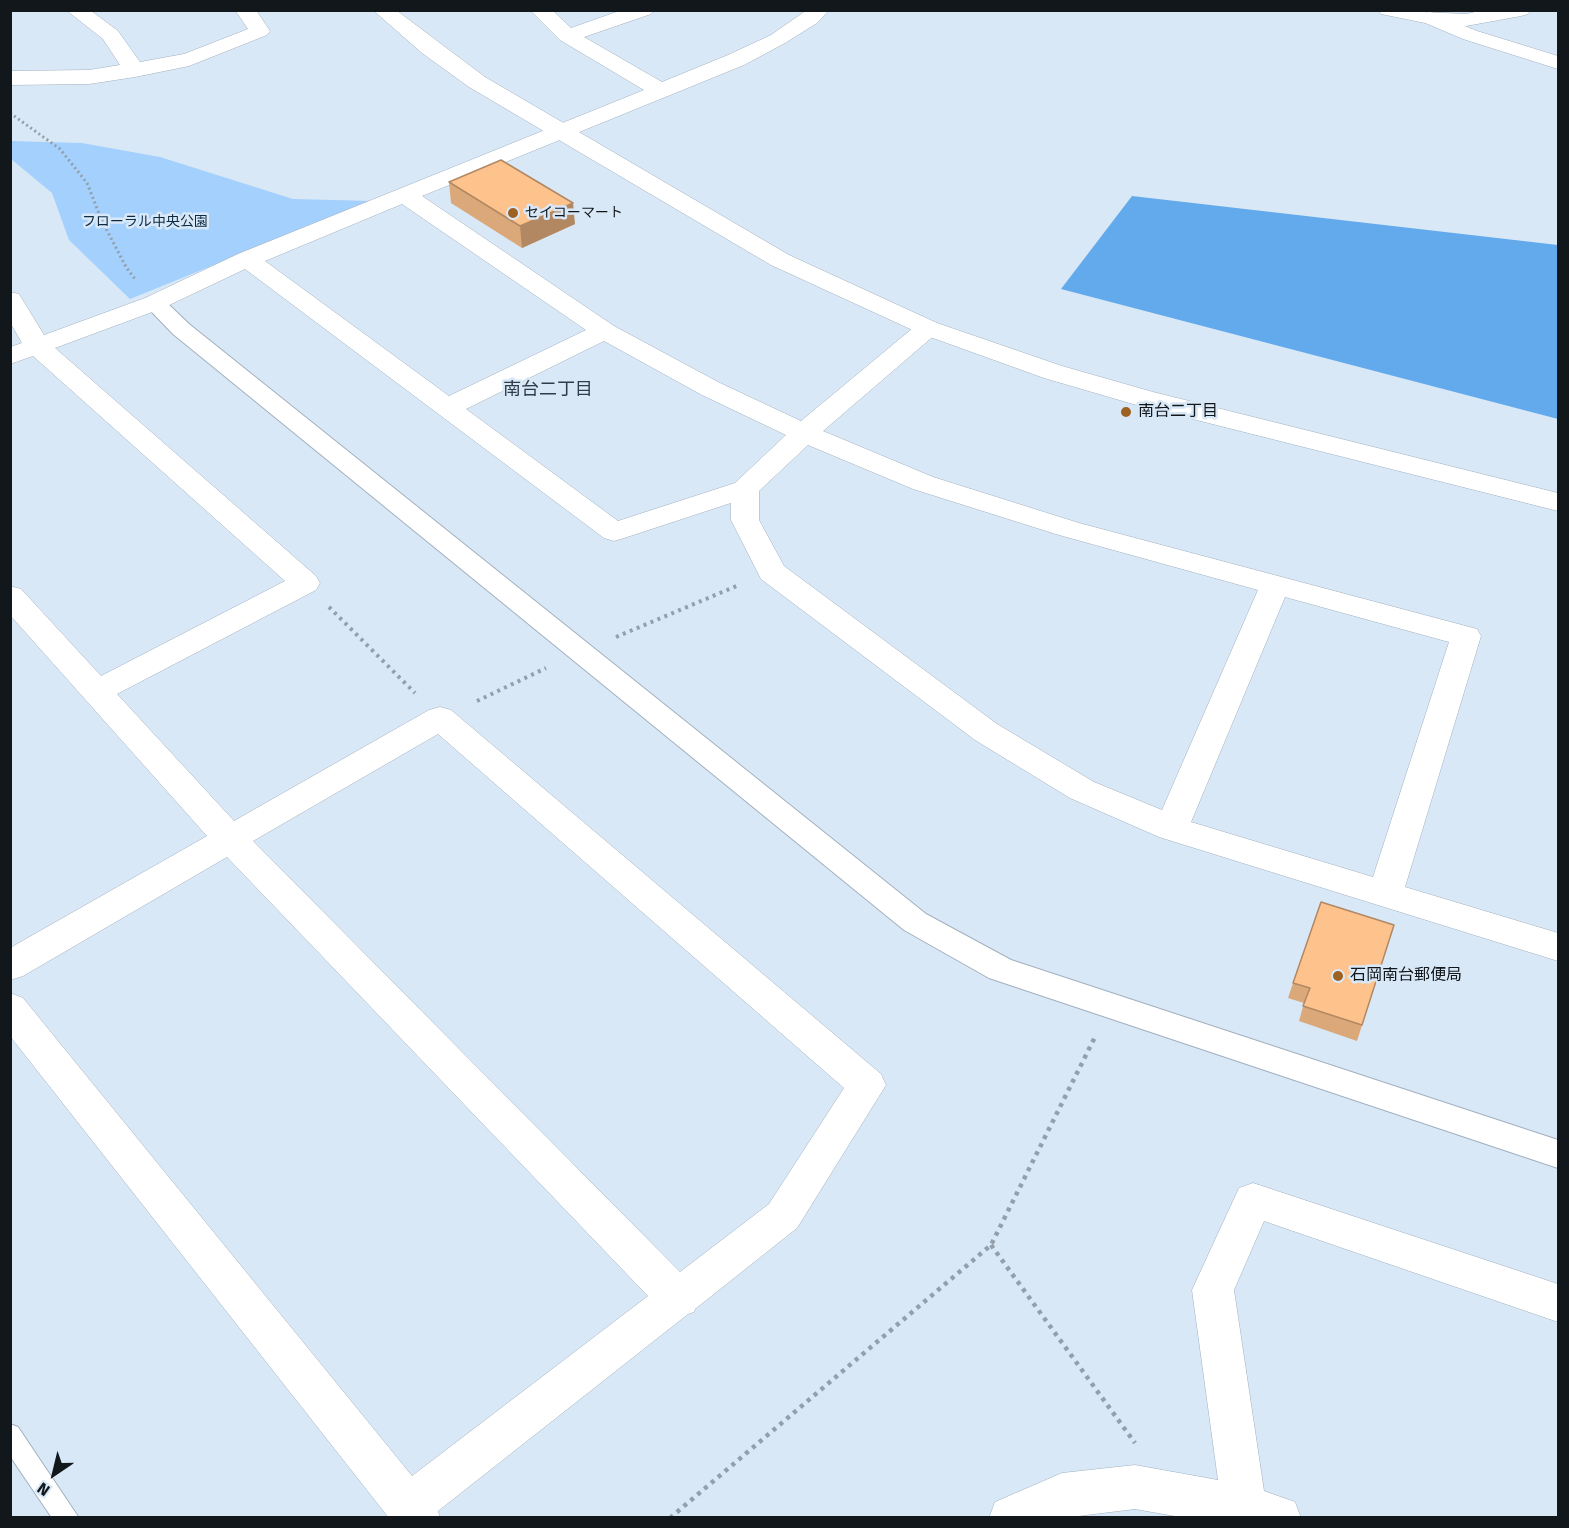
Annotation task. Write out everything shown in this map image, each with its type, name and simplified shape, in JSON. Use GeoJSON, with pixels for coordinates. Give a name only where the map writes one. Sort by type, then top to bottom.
{"type":"FeatureCollection","features":[{"type":"Feature","properties":{"kind":"street"},"geometry":{"type":"LineString","coordinates":[[76,10],[111,35],[135,71]]}},
{"type":"Feature","properties":{"kind":"street"},"geometry":{"type":"LineString","coordinates":[[10,78],[89,77],[189,60],[260,31],[245,10]]}},
{"type":"Feature","properties":{"kind":"street"},"geometry":{"type":"LineString","coordinates":[[383,10],[477,82],[780,260],[849,294],[928,328],[1053,372],[1143,398],[1558,502]]}},
{"type":"Feature","properties":{"kind":"street"},"geometry":{"type":"LineString","coordinates":[[540,10],[567,36],[660,90]]}},
{"type":"Feature","properties":{"kind":"street"},"geometry":{"type":"LineString","coordinates":[[567,36],[644,10]]}},
{"type":"Feature","properties":{"kind":"street"},"geometry":{"type":"LineString","coordinates":[[24,351],[154,303],[247,259],[747,54],[786,34],[810,19],[819,10]]}},
{"type":"Feature","properties":{"kind":"street"},"geometry":{"type":"LineString","coordinates":[[1388,10],[1430,18],[1466,20],[1521,10]]}},
{"type":"Feature","properties":{"kind":"street"},"geometry":{"type":"LineString","coordinates":[[1430,18],[1470,35],[1558,63]]}},
{"type":"Feature","properties":{"kind":"street"},"geometry":{"type":"LineString","coordinates":[[404,195],[605,331],[711,389],[804,433],[923,483],[1069,529],[1466,636],[1385,893]]}},
{"type":"Feature","properties":{"kind":"street"},"geometry":{"type":"LineString","coordinates":[[247,259],[614,532],[745,489],[804,433],[928,328]]}},
{"type":"Feature","properties":{"kind":"street"},"geometry":{"type":"LineString","coordinates":[[10,299],[24,351],[305,583],[98,691]]}},
{"type":"Feature","properties":{"kind":"street"},"geometry":{"type":"LineString","coordinates":[[154,303],[181,329],[915,922],[1000,969],[1558,1154]]}},
{"type":"Feature","properties":{"kind":"street"},"geometry":{"type":"LineString","coordinates":[[446,408],[605,331]]}},
{"type":"Feature","properties":{"kind":"street"},"geometry":{"type":"LineString","coordinates":[[745,489],[745,520],[772,572],[986,732],[1083,790],[1171,828],[1558,947]]}},
{"type":"Feature","properties":{"kind":"street"},"geometry":{"type":"LineString","coordinates":[[1171,828],[1275,585]]}},
{"type":"Feature","properties":{"kind":"street"},"geometry":{"type":"LineString","coordinates":[[10,596],[230,839],[679,1299]]}},
{"type":"Feature","properties":{"kind":"street"},"geometry":{"type":"LineString","coordinates":[[10,966],[440,718],[867,1085],[783,1216],[413,1512],[10,1008]]}},
{"type":"Feature","properties":{"kind":"street"},"geometry":{"type":"LineString","coordinates":[[1011,1518],[1062,1495],[1135,1487],[1171,1492],[1262,1512],[1213,1290],[1253,1200],[1558,1303]]}},
{"type":"Feature","properties":{"kind":"lane"},"geometry":{"type":"LineString","coordinates":[[10,1435],[67,1518]]}},
{"type":"Feature","properties":{"kind":"path"},"geometry":{"type":"LineString","coordinates":[[10,113],[60,149],[87,183],[102,221],[126,267],[154,303]]}},
{"type":"Feature","properties":{"kind":"path"},"geometry":{"type":"LineString","coordinates":[[305,583],[440,718]]}},
{"type":"Feature","properties":{"kind":"path"},"geometry":{"type":"LineString","coordinates":[[670,1518],[991,1245],[1110,1007]]}},
{"type":"Feature","properties":{"kind":"path"},"geometry":{"type":"LineString","coordinates":[[991,1245],[1171,1492]]}},
{"type":"Feature","properties":{"kind":"green space","name":"フローラル中央公園"},"geometry":{"type":"Polygon","coordinates":[[[10,141],[82,143],[160,157],[293,199],[372,201],[130,299],[69,240],[52,193],[11,159],[10,141]]]}},
{"type":"Feature","properties":{"kind":"shaded area"},"geometry":{"type":"Polygon","coordinates":[[[1132,196],[1558,245],[1558,419],[1061,289],[1132,196]]]}},
{"type":"Feature","properties":{"kind":"building"},"geometry":{"type":"Polygon","coordinates":[[[501,160],[573,203],[520,226],[449,182],[501,160]]]}},
{"type":"Feature","properties":{"kind":"building"},"geometry":{"type":"Polygon","coordinates":[[[1321,902],[1394,925],[1362,1025],[1303,1006],[1310,988],[1293,983],[1321,902]]]}},
{"type":"Feature","properties":{"kind":"place","name":"セイコーマート"},"geometry":{"type":"Point","coordinates":[513,213]}},
{"type":"Feature","properties":{"kind":"place","name":"南台二丁目"},"geometry":{"type":"Point","coordinates":[1126,412]}},
{"type":"Feature","properties":{"kind":"place","name":"石岡南台郵便局"},"geometry":{"type":"Point","coordinates":[1338,976]}},
{"type":"Feature","properties":{"kind":"district","name":"南台二丁目"},"geometry":{"type":"Point","coordinates":[548,390]}}]}
